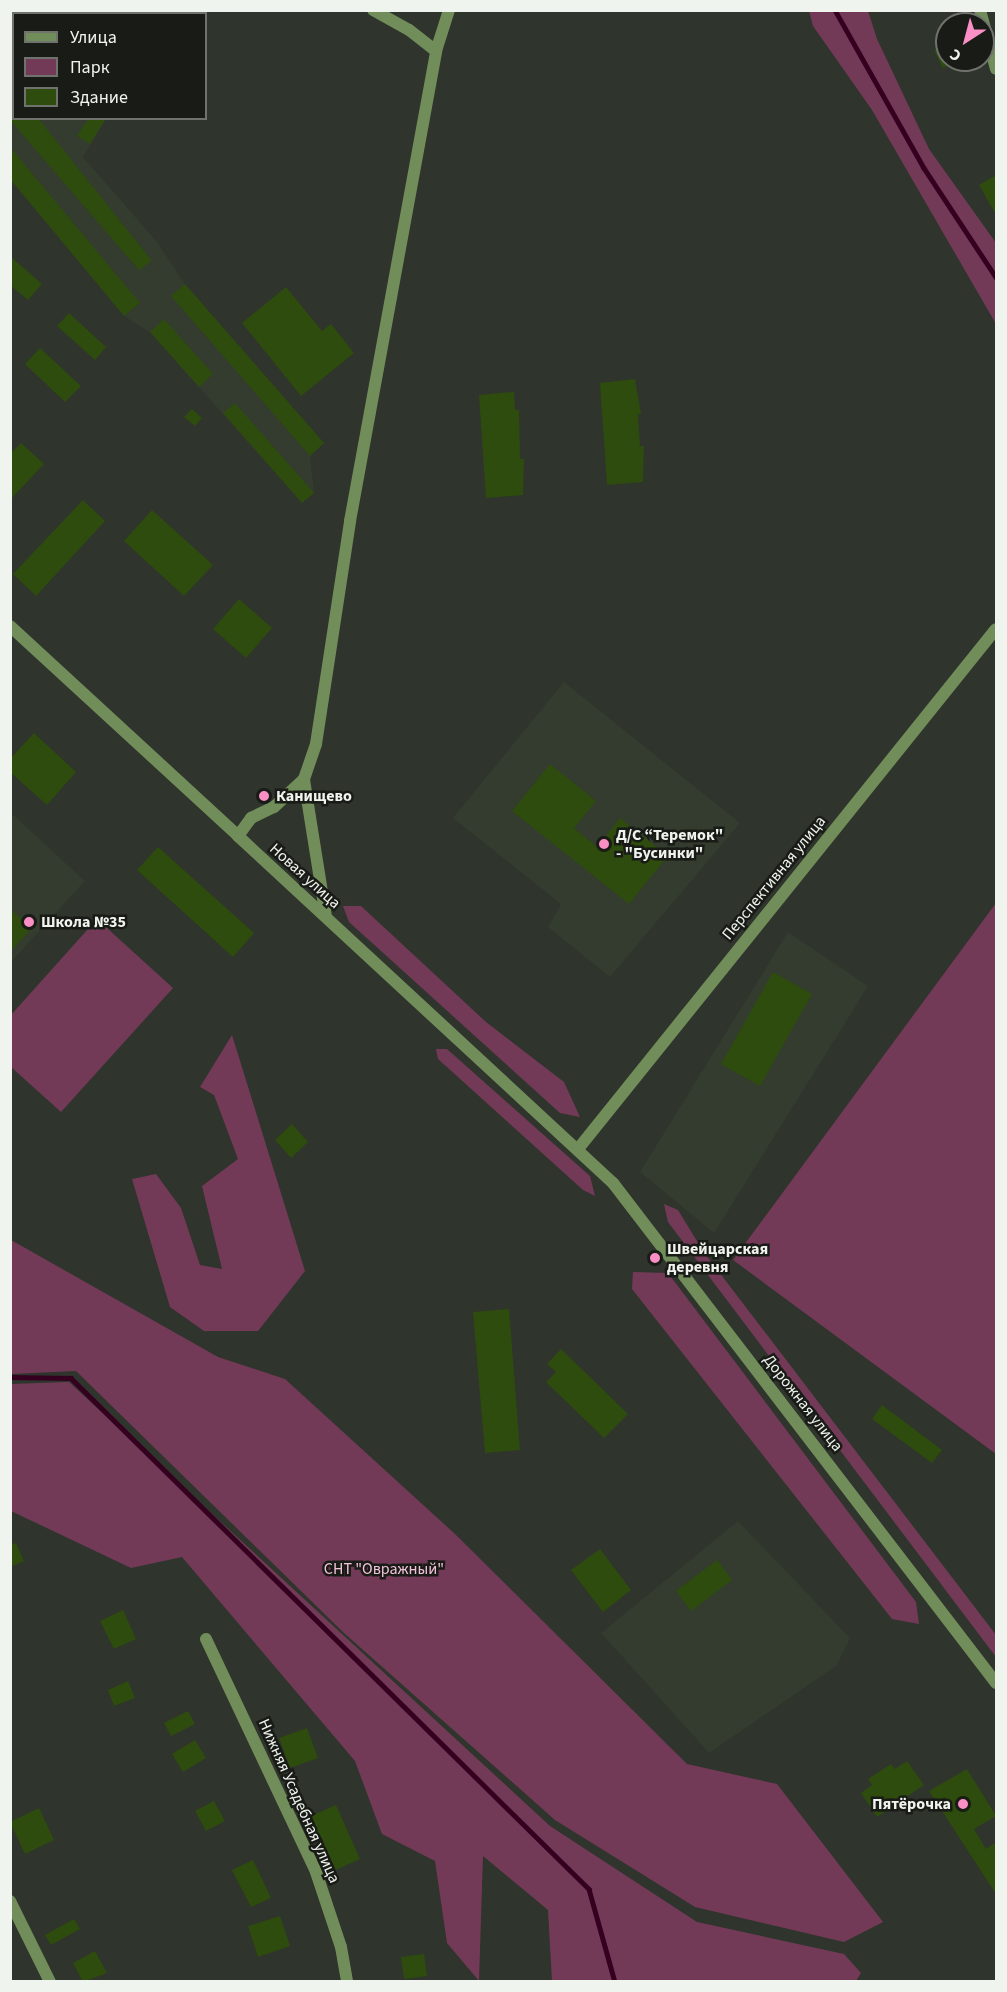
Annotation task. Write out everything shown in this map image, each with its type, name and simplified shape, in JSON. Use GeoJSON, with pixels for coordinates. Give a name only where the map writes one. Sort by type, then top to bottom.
{"type":"FeatureCollection","features":[{"type":"Feature","properties":{"kind":"street"},"geometry":{"type":"LineString","coordinates":[[373,10],[409,30],[436,51]]}},
{"type":"Feature","properties":{"kind":"street"},"geometry":{"type":"LineString","coordinates":[[326,917],[304,779],[316,744],[350,521],[436,51],[449,10]]}},
{"type":"Feature","properties":{"kind":"street"},"geometry":{"type":"LineString","coordinates":[[980,10],[996,69]]}},
{"type":"Feature","properties":{"kind":"street","name":"Новая улица"},"geometry":{"type":"LineString","coordinates":[[10,626],[578,1149]]}},
{"type":"Feature","properties":{"kind":"street","name":"Перспективная улица"},"geometry":{"type":"LineString","coordinates":[[578,1149],[996,629]]}},
{"type":"Feature","properties":{"kind":"street"},"geometry":{"type":"LineString","coordinates":[[237,836],[251,818],[274,807],[304,779]]}},
{"type":"Feature","properties":{"kind":"street","name":"Дорожная улица"},"geometry":{"type":"LineString","coordinates":[[578,1149],[613,1183],[996,1683]]}},
{"type":"Feature","properties":{"kind":"street","name":"Нижняя Усадебная улица"},"geometry":{"type":"LineString","coordinates":[[206,1639],[316,1872],[341,1947],[347,1982]]}},
{"type":"Feature","properties":{"kind":"street"},"geometry":{"type":"LineString","coordinates":[[10,1901],[50,1982]]}},
{"type":"Feature","properties":{"kind":"shaded area"},"geometry":{"type":"Polygon","coordinates":[[[10,11],[176,11],[12,12],[12,120],[105,120],[83,157],[157,242],[185,284],[324,443],[310,456],[314,493],[302,503],[150,332],[124,316],[11,179],[10,11]]]}},
{"type":"Feature","properties":{"kind":"shaded area","name":"Д/С “Теремок\" - \"Бусинки\""},"geometry":{"type":"Polygon","coordinates":[[[564,682],[740,823],[610,977],[548,927],[561,904],[453,818],[564,682]]]}},
{"type":"Feature","properties":{"kind":"shaded area","name":"Школа №35"},"geometry":{"type":"Polygon","coordinates":[[[10,812],[85,881],[11,962],[10,962],[10,812]]]}},
{"type":"Feature","properties":{"kind":"shaded area"},"geometry":{"type":"Polygon","coordinates":[[[788,932],[868,986],[714,1233],[640,1172],[788,932]]]}},
{"type":"Feature","properties":{"kind":"shaded area"},"geometry":{"type":"Polygon","coordinates":[[[738,1521],[850,1638],[836,1666],[709,1753],[601,1633],[738,1521]]]}},
{"type":"Feature","properties":{"kind":"green space"},"geometry":{"type":"Polygon","coordinates":[[[809,11],[868,11],[877,39],[929,149],[996,243],[996,324],[872,110],[813,26],[809,11]]]}},
{"type":"Feature","properties":{"kind":"green space"},"geometry":{"type":"Polygon","coordinates":[[[996,903],[996,1454],[733,1260],[996,903]]]}},
{"type":"Feature","properties":{"kind":"green space"},"geometry":{"type":"Polygon","coordinates":[[[343,906],[361,906],[486,1022],[564,1082],[580,1117],[560,1113],[349,922],[343,906]]]}},
{"type":"Feature","properties":{"kind":"green space"},"geometry":{"type":"Polygon","coordinates":[[[97,919],[173,988],[61,1112],[11,1067],[11,1015],[97,919]]]}},
{"type":"Feature","properties":{"kind":"green space"},"geometry":{"type":"Polygon","coordinates":[[[232,1035],[305,1271],[258,1331],[204,1331],[170,1307],[132,1179],[156,1174],[181,1208],[200,1265],[222,1269],[202,1186],[238,1159],[214,1095],[200,1087],[232,1035]]]}},
{"type":"Feature","properties":{"kind":"green space"},"geometry":{"type":"Polygon","coordinates":[[[436,1049],[447,1049],[590,1176],[595,1196],[583,1190],[438,1059],[436,1049]]]}},
{"type":"Feature","properties":{"kind":"green space"},"geometry":{"type":"Polygon","coordinates":[[[664,1204],[678,1210],[703,1251],[996,1635],[996,1657],[668,1222],[664,1204]]]}},
{"type":"Feature","properties":{"kind":"green space","name":"СНТ \"Овражный\""},"geometry":{"type":"Polygon","coordinates":[[[11,1240],[218,1357],[285,1379],[455,1534],[687,1764],[777,1784],[883,1922],[844,1942],[695,1907],[555,1820],[344,1633],[76,1371],[11,1374],[11,1240]]]}},
{"type":"Feature","properties":{"kind":"green space"},"geometry":{"type":"Polygon","coordinates":[[[633,1272],[668,1273],[916,1602],[919,1624],[892,1619],[632,1289],[633,1272]]]}},
{"type":"Feature","properties":{"kind":"green space"},"geometry":{"type":"Polygon","coordinates":[[[69,1382],[550,1826],[697,1922],[844,1954],[861,1973],[856,1981],[552,1981],[548,1910],[483,1856],[479,1981],[447,1943],[435,1861],[382,1834],[355,1761],[182,1557],[131,1568],[11,1511],[11,1384],[69,1382]]]}},
{"type":"Feature","properties":{"kind":"building"},"geometry":{"type":"Polygon","coordinates":[[[38,10],[79,10],[58,12],[37,12],[38,10]]]}},
{"type":"Feature","properties":{"kind":"building"},"geometry":{"type":"Polygon","coordinates":[[[101,10],[142,10],[121,12],[100,12],[101,10]]]}},
{"type":"Feature","properties":{"kind":"building"},"geometry":{"type":"Polygon","coordinates":[[[12,84],[12,120],[40,120],[152,261],[139,270],[10,120],[12,84]]]}},
{"type":"Feature","properties":{"kind":"building"},"geometry":{"type":"Polygon","coordinates":[[[88,120],[105,120],[90,144],[77,136],[88,120]]]}},
{"type":"Feature","properties":{"kind":"building"},"geometry":{"type":"Polygon","coordinates":[[[10,147],[140,303],[124,316],[10,179],[10,147]]]}},
{"type":"Feature","properties":{"kind":"building"},"geometry":{"type":"Polygon","coordinates":[[[996,175],[996,215],[979,185],[996,175]]]}},
{"type":"Feature","properties":{"kind":"building"},"geometry":{"type":"Polygon","coordinates":[[[10,256],[42,284],[28,300],[10,285],[10,256]]]}},
{"type":"Feature","properties":{"kind":"building"},"geometry":{"type":"Polygon","coordinates":[[[185,284],[324,443],[310,456],[171,296],[185,284]]]}},
{"type":"Feature","properties":{"kind":"building"},"geometry":{"type":"Polygon","coordinates":[[[286,287],[322,331],[331,324],[354,353],[301,396],[242,323],[286,287]]]}},
{"type":"Feature","properties":{"kind":"building"},"geometry":{"type":"Polygon","coordinates":[[[69,313],[106,347],[95,360],[57,326],[69,313]]]}},
{"type":"Feature","properties":{"kind":"building"},"geometry":{"type":"Polygon","coordinates":[[[164,319],[213,374],[199,387],[150,332],[164,319]]]}},
{"type":"Feature","properties":{"kind":"building"},"geometry":{"type":"Polygon","coordinates":[[[40,348],[81,386],[65,402],[25,364],[40,348]]]}},
{"type":"Feature","properties":{"kind":"building"},"geometry":{"type":"Polygon","coordinates":[[[635,379],[641,414],[638,414],[640,446],[644,446],[643,482],[607,485],[600,383],[635,379]]]}},
{"type":"Feature","properties":{"kind":"building"},"geometry":{"type":"Polygon","coordinates":[[[514,392],[515,410],[519,410],[520,459],[524,459],[523,495],[486,498],[479,395],[514,392]]]}},
{"type":"Feature","properties":{"kind":"building"},"geometry":{"type":"Polygon","coordinates":[[[235,403],[314,493],[302,503],[223,413],[235,403]]]}},
{"type":"Feature","properties":{"kind":"building"},"geometry":{"type":"Polygon","coordinates":[[[192,409],[202,418],[195,426],[184,417],[192,409]]]}},
{"type":"Feature","properties":{"kind":"building"},"geometry":{"type":"Polygon","coordinates":[[[21,443],[44,464],[10,500],[10,454],[21,443]]]}},
{"type":"Feature","properties":{"kind":"building"},"geometry":{"type":"Polygon","coordinates":[[[83,500],[105,521],[36,596],[13,574],[83,500]]]}},
{"type":"Feature","properties":{"kind":"building"},"geometry":{"type":"Polygon","coordinates":[[[152,510],[213,565],[184,596],[124,541],[152,510]]]}},
{"type":"Feature","properties":{"kind":"building"},"geometry":{"type":"Polygon","coordinates":[[[239,599],[272,628],[246,658],[213,629],[239,599]]]}},
{"type":"Feature","properties":{"kind":"building"},"geometry":{"type":"Polygon","coordinates":[[[34,733],[76,772],[47,805],[10,772],[10,759],[34,733]]]}},
{"type":"Feature","properties":{"kind":"building"},"geometry":{"type":"Polygon","coordinates":[[[550,764],[596,801],[574,828],[597,847],[620,818],[668,856],[629,904],[512,811],[550,764]]]}},
{"type":"Feature","properties":{"kind":"building"},"geometry":{"type":"Polygon","coordinates":[[[158,847],[254,933],[233,957],[137,870],[158,847]]]}},
{"type":"Feature","properties":{"kind":"building"},"geometry":{"type":"Polygon","coordinates":[[[10,909],[32,928],[10,952],[10,909]]]}},
{"type":"Feature","properties":{"kind":"building"},"geometry":{"type":"Polygon","coordinates":[[[773,972],[812,994],[760,1086],[721,1064],[773,972]]]}},
{"type":"Feature","properties":{"kind":"building"},"geometry":{"type":"Polygon","coordinates":[[[292,1124],[308,1142],[291,1158],[275,1140],[292,1124]]]}},
{"type":"Feature","properties":{"kind":"building"},"geometry":{"type":"Polygon","coordinates":[[[509,1309],[520,1450],[485,1453],[473,1312],[509,1309]]]}},
{"type":"Feature","properties":{"kind":"building"},"geometry":{"type":"Polygon","coordinates":[[[561,1349],[628,1414],[604,1438],[546,1382],[556,1372],[547,1364],[561,1349]]]}},
{"type":"Feature","properties":{"kind":"building"},"geometry":{"type":"Polygon","coordinates":[[[882,1405],[942,1450],[932,1463],[872,1419],[882,1405]]]}},
{"type":"Feature","properties":{"kind":"building"},"geometry":{"type":"Polygon","coordinates":[[[16,1543],[24,1561],[10,1567],[10,1545],[16,1543]]]}},
{"type":"Feature","properties":{"kind":"building"},"geometry":{"type":"Polygon","coordinates":[[[600,1549],[631,1590],[603,1612],[571,1570],[600,1549]]]}},
{"type":"Feature","properties":{"kind":"building"},"geometry":{"type":"Polygon","coordinates":[[[717,1560],[732,1580],[691,1611],[676,1591],[717,1560]]]}},
{"type":"Feature","properties":{"kind":"building"},"geometry":{"type":"Polygon","coordinates":[[[123,1610],[136,1639],[114,1649],[100,1621],[123,1610]]]}},
{"type":"Feature","properties":{"kind":"building"},"geometry":{"type":"Polygon","coordinates":[[[128,1681],[135,1698],[114,1706],[108,1690],[128,1681]]]}},
{"type":"Feature","properties":{"kind":"building"},"geometry":{"type":"Polygon","coordinates":[[[188,1711],[195,1724],[171,1736],[164,1723],[188,1711]]]}},
{"type":"Feature","properties":{"kind":"building"},"geometry":{"type":"Polygon","coordinates":[[[307,1728],[318,1758],[290,1768],[279,1738],[307,1728]]]}},
{"type":"Feature","properties":{"kind":"building"},"geometry":{"type":"Polygon","coordinates":[[[195,1740],[206,1758],[183,1772],[172,1754],[195,1740]]]}},
{"type":"Feature","properties":{"kind":"building"},"geometry":{"type":"Polygon","coordinates":[[[907,1761],[924,1785],[877,1817],[861,1793],[872,1785],[868,1779],[891,1764],[895,1769],[907,1761]]]}},
{"type":"Feature","properties":{"kind":"building","name":"Пятёрочка"},"geometry":{"type":"Polygon","coordinates":[[[967,1769],[996,1816],[974,1829],[986,1849],[996,1842],[996,1894],[929,1791],[967,1769]]]}},
{"type":"Feature","properties":{"kind":"building"},"geometry":{"type":"Polygon","coordinates":[[[214,1801],[225,1821],[206,1831],[195,1811],[214,1801]]]}},
{"type":"Feature","properties":{"kind":"building"},"geometry":{"type":"Polygon","coordinates":[[[336,1805],[360,1859],[325,1875],[312,1848],[323,1844],[311,1816],[336,1805]]]}},
{"type":"Feature","properties":{"kind":"building"},"geometry":{"type":"Polygon","coordinates":[[[39,1808],[54,1840],[25,1854],[10,1822],[39,1808]]]}},
{"type":"Feature","properties":{"kind":"building"},"geometry":{"type":"Polygon","coordinates":[[[253,1860],[271,1898],[251,1907],[232,1870],[253,1860]]]}},
{"type":"Feature","properties":{"kind":"building"},"geometry":{"type":"Polygon","coordinates":[[[280,1916],[290,1946],[258,1957],[248,1926],[280,1916]]]}},
{"type":"Feature","properties":{"kind":"building"},"geometry":{"type":"Polygon","coordinates":[[[74,1919],[80,1929],[51,1945],[45,1935],[74,1919]]]}},
{"type":"Feature","properties":{"kind":"building"},"geometry":{"type":"Polygon","coordinates":[[[95,1951],[107,1973],[83,1982],[73,1963],[95,1951]]]}},
{"type":"Feature","properties":{"kind":"building"},"geometry":{"type":"Polygon","coordinates":[[[424,1954],[427,1976],[404,1979],[401,1957],[424,1954]]]}},
{"type":"Feature","properties":{"kind":"waterway"},"geometry":{"type":"LineString","coordinates":[[835,10],[924,168],[996,277]]}},
{"type":"Feature","properties":{"kind":"waterway"},"geometry":{"type":"LineString","coordinates":[[10,1377],[71,1378],[589,1889],[615,1982]]}},
{"type":"Feature","properties":{"kind":"place","name":"Канищево"},"geometry":{"type":"Point","coordinates":[264,796]}},
{"type":"Feature","properties":{"kind":"place","name":"Д/С “Теремок\" - \"Бусинки\""},"geometry":{"type":"Point","coordinates":[604,844]}},
{"type":"Feature","properties":{"kind":"place","name":"Школа №35"},"geometry":{"type":"Point","coordinates":[29,922]}},
{"type":"Feature","properties":{"kind":"place","name":"Швейцарская деревня"},"geometry":{"type":"Point","coordinates":[655,1258]}},
{"type":"Feature","properties":{"kind":"place","name":"Пятёрочка"},"geometry":{"type":"Point","coordinates":[963,1804]}}]}
